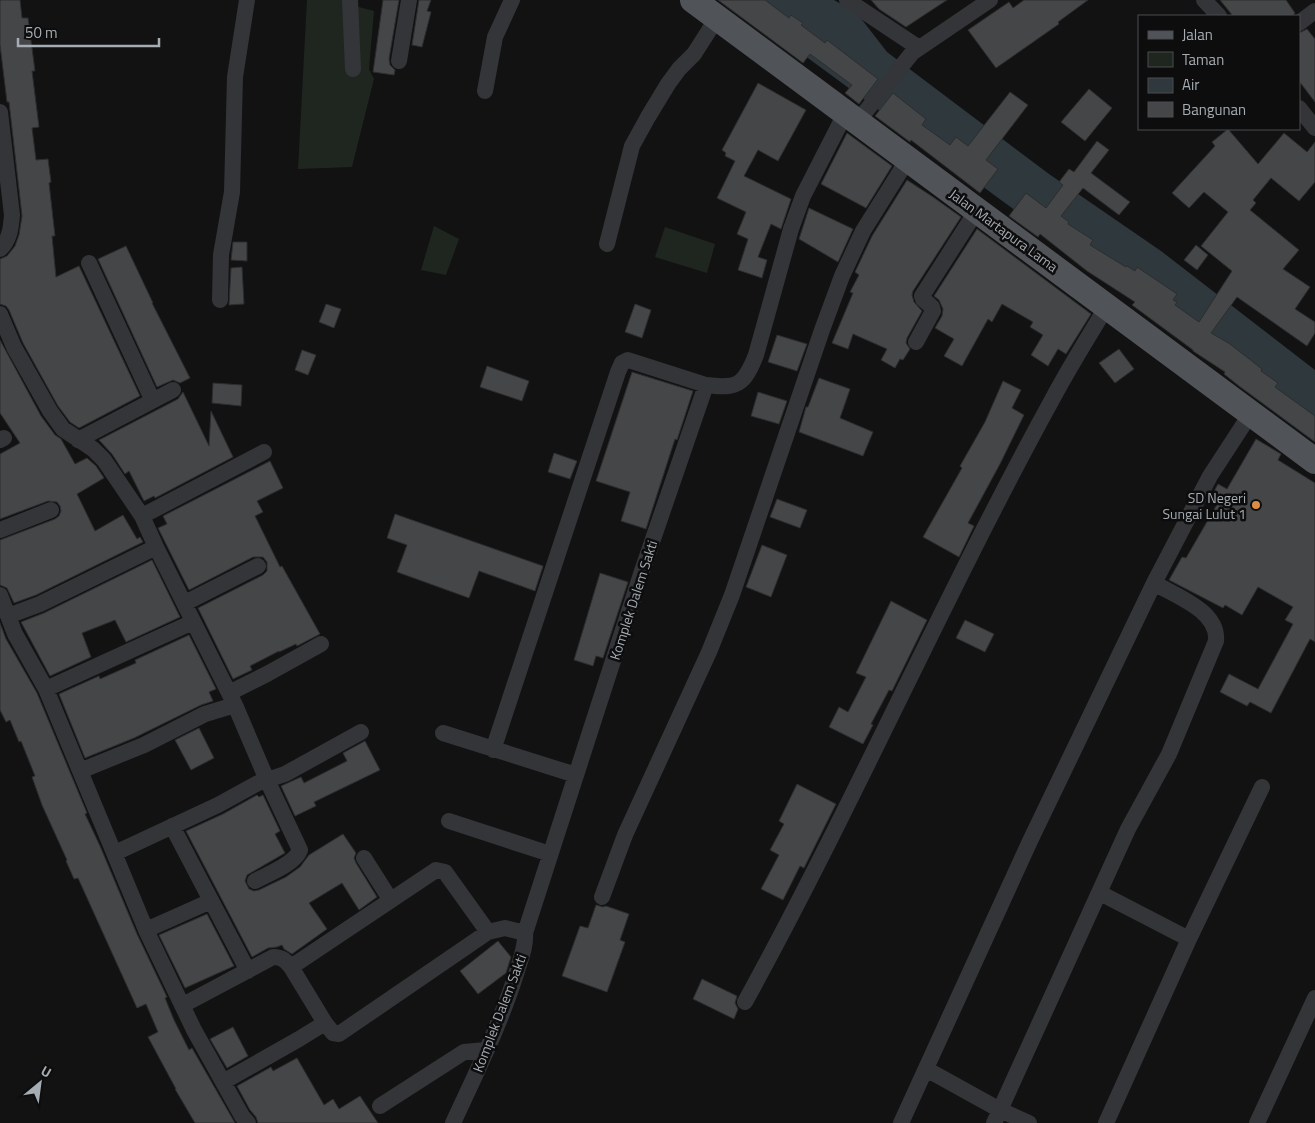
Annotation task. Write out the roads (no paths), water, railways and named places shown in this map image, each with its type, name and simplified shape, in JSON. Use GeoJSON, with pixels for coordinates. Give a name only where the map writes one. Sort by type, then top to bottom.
{"type":"FeatureCollection","features":[{"type":"Feature","properties":{"kind":"main road","name":"Jalan Martapura Lama"},"geometry":{"type":"LineString","coordinates":[[693,0],[857,115],[908,159],[1315,461]]}},
{"type":"Feature","properties":{"kind":"street"},"geometry":{"type":"LineString","coordinates":[[220,300],[221,255],[232,192],[235,76],[247,0]]}},
{"type":"Feature","properties":{"kind":"street"},"geometry":{"type":"LineString","coordinates":[[350,0],[353,69]]}},
{"type":"Feature","properties":{"kind":"street"},"geometry":{"type":"LineString","coordinates":[[398,61],[409,0]]}},
{"type":"Feature","properties":{"kind":"street"},"geometry":{"type":"LineString","coordinates":[[485,91],[496,37],[512,0]]}},
{"type":"Feature","properties":{"kind":"street"},"geometry":{"type":"LineString","coordinates":[[847,0],[915,50]]}},
{"type":"Feature","properties":{"kind":"street"},"geometry":{"type":"LineString","coordinates":[[1204,0],[1218,15]]}},
{"type":"Feature","properties":{"kind":"street"},"geometry":{"type":"LineString","coordinates":[[493,750],[622,364],[628,360],[706,386],[726,388],[740,383],[751,368],[790,229],[802,196],[857,115],[915,50],[979,3]]}},
{"type":"Feature","properties":{"kind":"street"},"geometry":{"type":"LineString","coordinates":[[1300,22],[1315,11]]}},
{"type":"Feature","properties":{"kind":"street"},"geometry":{"type":"LineString","coordinates":[[607,244],[632,146],[668,84],[679,69],[694,54],[717,18]]}},
{"type":"Feature","properties":{"kind":"street"},"geometry":{"type":"LineString","coordinates":[[1300,109],[1314,124]]}},
{"type":"Feature","properties":{"kind":"street"},"geometry":{"type":"LineString","coordinates":[[0,112],[12,215],[7,240],[0,249]]}},
{"type":"Feature","properties":{"kind":"street"},"geometry":{"type":"LineString","coordinates":[[602,897],[625,835],[709,652],[732,595],[842,276],[863,231],[908,159]]}},
{"type":"Feature","properties":{"kind":"street"},"geometry":{"type":"LineString","coordinates":[[916,342],[933,311],[932,307],[922,296],[977,210]]}},
{"type":"Feature","properties":{"kind":"street"},"geometry":{"type":"LineString","coordinates":[[89,263],[152,399]]}},
{"type":"Feature","properties":{"kind":"street"},"geometry":{"type":"LineString","coordinates":[[745,1002],[788,924],[847,809],[1003,492],[1054,396],[1107,306]]}},
{"type":"Feature","properties":{"kind":"street"},"geometry":{"type":"LineString","coordinates":[[0,314],[14,347],[50,411],[63,429],[94,450],[104,460],[142,516],[156,548],[232,699],[300,850],[298,856],[255,881]]}},
{"type":"Feature","properties":{"kind":"street","name":"Komplek Dalem Sakti"},"geometry":{"type":"LineString","coordinates":[[453,1123],[512,986],[525,943],[525,933],[550,854],[642,571],[706,386]]}},
{"type":"Feature","properties":{"kind":"street"},"geometry":{"type":"LineString","coordinates":[[78,440],[152,399],[173,390]]}},
{"type":"Feature","properties":{"kind":"street"},"geometry":{"type":"LineString","coordinates":[[901,1123],[1030,841],[1154,584],[1210,476],[1251,413]]}},
{"type":"Feature","properties":{"kind":"street"},"geometry":{"type":"LineString","coordinates":[[142,516],[264,452]]}},
{"type":"Feature","properties":{"kind":"street"},"geometry":{"type":"LineString","coordinates":[[0,530],[51,510]]}},
{"type":"Feature","properties":{"kind":"street"},"geometry":{"type":"LineString","coordinates":[[8,616],[48,601],[156,548]]}},
{"type":"Feature","properties":{"kind":"street"},"geometry":{"type":"LineString","coordinates":[[185,603],[258,566]]}},
{"type":"Feature","properties":{"kind":"street"},"geometry":{"type":"LineString","coordinates":[[997,1117],[1128,829],[1169,754],[1216,641],[1217,632],[1202,610],[1154,584]]}},
{"type":"Feature","properties":{"kind":"street"},"geometry":{"type":"LineString","coordinates":[[0,596],[15,634],[46,689],[146,930],[194,1030],[242,1116],[248,1123]]}},
{"type":"Feature","properties":{"kind":"street"},"geometry":{"type":"LineString","coordinates":[[46,689],[193,622]]}},
{"type":"Feature","properties":{"kind":"street"},"geometry":{"type":"LineString","coordinates":[[80,771],[144,745],[205,714],[232,699],[267,674],[321,644]]}},
{"type":"Feature","properties":{"kind":"street"},"geometry":{"type":"LineString","coordinates":[[115,853],[267,780],[285,774],[361,732]]}},
{"type":"Feature","properties":{"kind":"street"},"geometry":{"type":"LineString","coordinates":[[444,733],[576,775]]}},
{"type":"Feature","properties":{"kind":"street"},"geometry":{"type":"LineString","coordinates":[[1106,1123],[1189,939],[1262,787]]}},
{"type":"Feature","properties":{"kind":"street"},"geometry":{"type":"LineString","coordinates":[[449,821],[550,854]]}},
{"type":"Feature","properties":{"kind":"street"},"geometry":{"type":"LineString","coordinates":[[172,826],[248,971]]}},
{"type":"Feature","properties":{"kind":"street"},"geometry":{"type":"LineString","coordinates":[[364,858],[390,899]]}},
{"type":"Feature","properties":{"kind":"street"},"geometry":{"type":"LineString","coordinates":[[291,967],[436,870],[445,872],[488,932]]}},
{"type":"Feature","properties":{"kind":"street"},"geometry":{"type":"LineString","coordinates":[[1100,893],[1189,939]]}},
{"type":"Feature","properties":{"kind":"street"},"geometry":{"type":"LineString","coordinates":[[146,930],[211,902]]}},
{"type":"Feature","properties":{"kind":"street"},"geometry":{"type":"LineString","coordinates":[[183,1005],[273,957],[279,957],[284,959],[291,967],[325,1023],[333,1032],[339,1034],[488,932],[505,928],[525,933]]}},
{"type":"Feature","properties":{"kind":"street"},"geometry":{"type":"LineString","coordinates":[[1257,1123],[1315,998]]}},
{"type":"Feature","properties":{"kind":"street"},"geometry":{"type":"LineString","coordinates":[[223,1082],[325,1023]]}},
{"type":"Feature","properties":{"kind":"street"},"geometry":{"type":"LineString","coordinates":[[380,1106],[464,1052],[486,1050]]}},
{"type":"Feature","properties":{"kind":"street"},"geometry":{"type":"LineString","coordinates":[[926,1069],[997,1117],[1029,1123]]}},
{"type":"Feature","properties":{"kind":"water"},"geometry":{"type":"Polygon","coordinates":[[[729,0],[834,0],[856,12],[887,52],[1049,174],[1161,251],[1315,370],[1315,431],[729,0]]]}},
{"type":"Feature","properties":{"kind":"place","name":"SD Negeri Sungai Lulut 1"},"geometry":{"type":"Point","coordinates":[1256,505]}}]}
